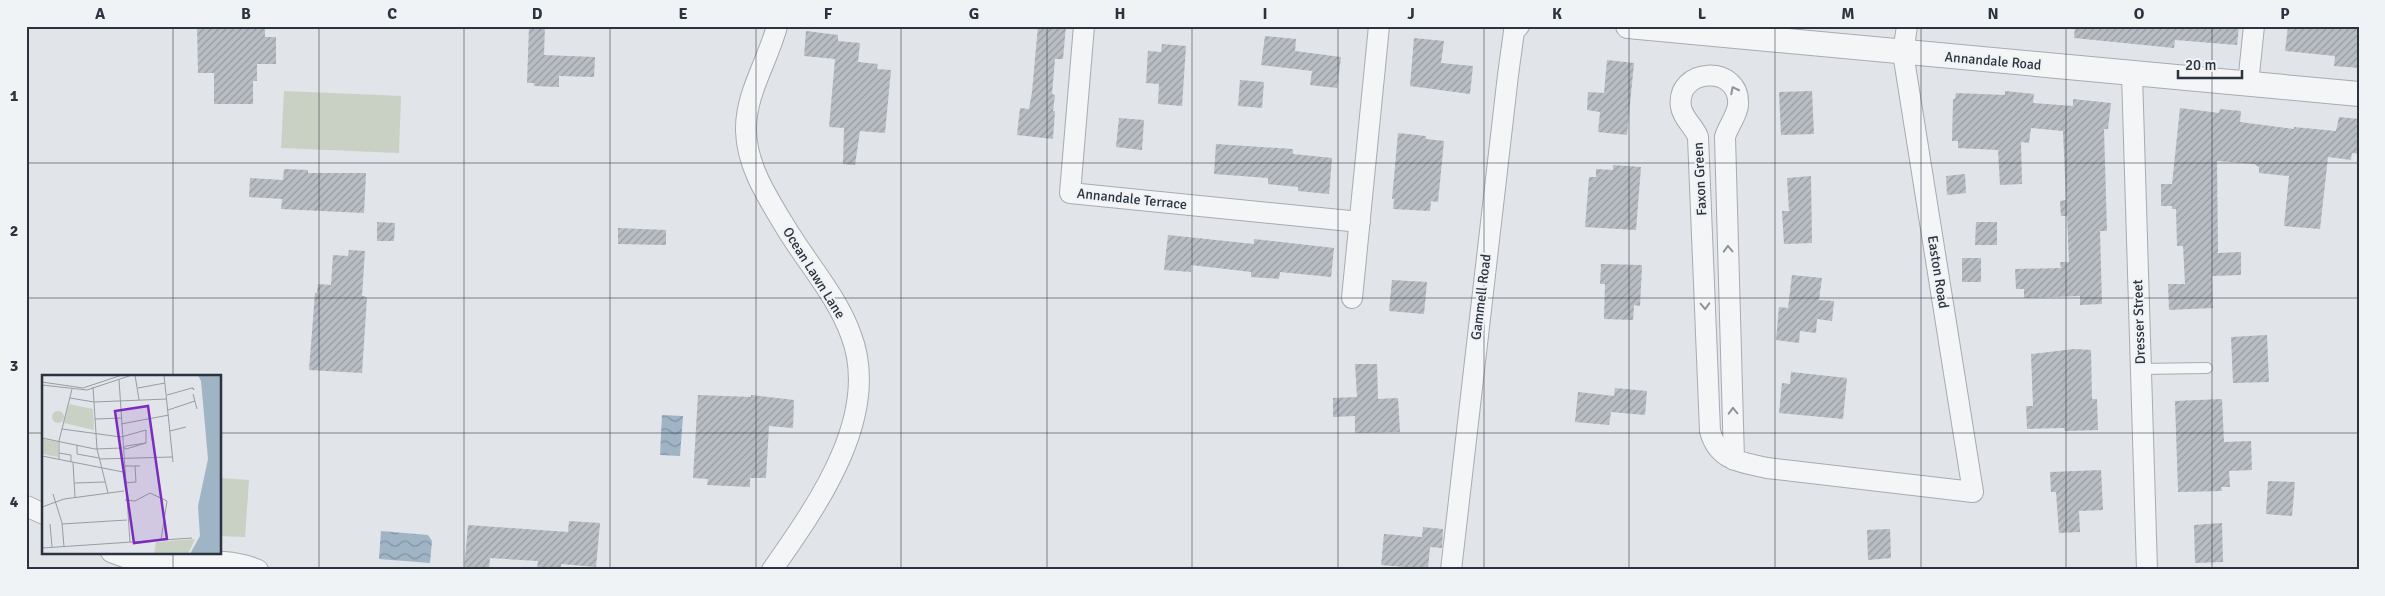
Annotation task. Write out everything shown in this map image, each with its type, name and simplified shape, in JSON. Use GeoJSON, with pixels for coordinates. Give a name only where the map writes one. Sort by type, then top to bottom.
{"type":"FeatureCollection","features":[{"type":"Feature","properties":{"kind":"street","name":"Ocean Lawn Lane"},"geometry":{"type":"LineString","coordinates":[[772,570],[820,497],[841,456],[856,407],[858,380],[857,356],[852,335],[836,305],[799,250],[763,189],[749,150],[746,132],[747,113],[752,92],[777,26]]}},
{"type":"Feature","properties":{"kind":"street","name":"Annandale Terrace"},"geometry":{"type":"LineString","coordinates":[[1084,26],[1070,193],[1360,222]]}},
{"type":"Feature","properties":{"kind":"street"},"geometry":{"type":"LineString","coordinates":[[1352,298],[1379,26]]}},
{"type":"Feature","properties":{"kind":"street","name":"Gammell Road"},"geometry":{"type":"LineString","coordinates":[[1451,570],[1508,75],[1514,31],[1519,26]]}},
{"type":"Feature","properties":{"kind":"street","name":"Annandale Road"},"geometry":{"type":"LineString","coordinates":[[1628,26],[1715,30],[1904,52],[2359,94]]}},
{"type":"Feature","properties":{"kind":"street","name":"Easton Road"},"geometry":{"type":"LineString","coordinates":[[1908,26],[1904,52],[1973,492]]}},
{"type":"Feature","properties":{"kind":"street"},"geometry":{"type":"LineString","coordinates":[[2248,84],[2254,26]]}},
{"type":"Feature","properties":{"kind":"street","name":"Faxon Green"},"geometry":{"type":"LineString","coordinates":[[1734,460],[1725,137],[1736,113],[1738,103],[1737,95],[1728,80],[1712,74],[1704,74],[1696,78],[1684,90],[1681,107],[1684,116],[1695,129],[1698,137],[1710,431],[1718,450],[1734,460],[1767,468],[1973,492]]}},
{"type":"Feature","properties":{"kind":"street","name":"Dresser Street"},"geometry":{"type":"LineString","coordinates":[[2132,74],[2147,570]]}},
{"type":"Feature","properties":{"kind":"street"},"geometry":{"type":"LineString","coordinates":[[26,506],[42,513]]}},
{"type":"Feature","properties":{"kind":"street"},"geometry":{"type":"LineString","coordinates":[[116,554],[135,561],[154,564],[224,560],[258,570]]}},
{"type":"Feature","properties":{"kind":"lane"},"geometry":{"type":"LineString","coordinates":[[2140,369],[2207,368]]}},
{"type":"Feature","properties":{"kind":"green space"},"geometry":{"type":"Polygon","coordinates":[[[284,91],[401,96],[399,153],[281,148],[284,91]]]}},
{"type":"Feature","properties":{"kind":"green space"},"geometry":{"type":"Polygon","coordinates":[[[221,478],[249,480],[245,537],[221,536],[221,478]]]}},
{"type":"Feature","properties":{"kind":"water"},"geometry":{"type":"Polygon","coordinates":[[[662,415],[683,416],[680,456],[660,455],[662,415]]]}},
{"type":"Feature","properties":{"kind":"water"},"geometry":{"type":"Polygon","coordinates":[[[381,531],[428,535],[432,541],[430,563],[379,559],[381,531]]]}},
{"type":"Feature","properties":{"kind":"building"},"geometry":{"type":"Polygon","coordinates":[[[197,26],[265,26],[265,37],[276,37],[276,64],[257,64],[257,81],[253,81],[253,104],[214,104],[214,73],[198,73],[197,26]]]}},
{"type":"Feature","properties":{"kind":"building"},"geometry":{"type":"Polygon","coordinates":[[[529,26],[545,26],[544,55],[595,57],[594,77],[559,76],[559,87],[534,86],[534,83],[527,83],[529,26]]]}},
{"type":"Feature","properties":{"kind":"building"},"geometry":{"type":"Polygon","coordinates":[[[1038,26],[1066,26],[1063,59],[1055,59],[1052,94],[1055,95],[1053,139],[1017,135],[1020,108],[1029,109],[1038,26]]]}},
{"type":"Feature","properties":{"kind":"building"},"geometry":{"type":"Polygon","coordinates":[[[2075,26],[2239,26],[2237,45],[2175,40],[2174,48],[2074,38],[2075,26]]]}},
{"type":"Feature","properties":{"kind":"building"},"geometry":{"type":"Polygon","coordinates":[[[2288,26],[2359,26],[2359,68],[2334,66],[2335,56],[2285,51],[2288,26]]]}},
{"type":"Feature","properties":{"kind":"building"},"geometry":{"type":"Polygon","coordinates":[[[806,31],[838,35],[838,41],[860,43],[858,62],[878,64],[877,69],[891,70],[885,133],[860,131],[855,165],[843,164],[844,128],[829,127],[835,59],[804,56],[806,31]]]}},
{"type":"Feature","properties":{"kind":"building"},"geometry":{"type":"Polygon","coordinates":[[[1265,36],[1296,39],[1295,51],[1341,57],[1337,88],[1310,85],[1312,71],[1261,65],[1265,36]]]}},
{"type":"Feature","properties":{"kind":"building"},"geometry":{"type":"Polygon","coordinates":[[[1414,38],[1444,41],[1441,63],[1473,66],[1470,94],[1410,86],[1414,38]]]}},
{"type":"Feature","properties":{"kind":"building"},"geometry":{"type":"Polygon","coordinates":[[[1162,44],[1186,46],[1182,106],[1158,104],[1159,84],[1146,83],[1148,51],[1161,52],[1162,44]]]}},
{"type":"Feature","properties":{"kind":"building"},"geometry":{"type":"Polygon","coordinates":[[[1607,60],[1634,63],[1627,135],[1598,132],[1600,112],[1587,110],[1588,92],[1604,93],[1607,60]]]}},
{"type":"Feature","properties":{"kind":"building"},"geometry":{"type":"Polygon","coordinates":[[[1240,80],[1264,82],[1262,108],[1238,106],[1240,80]]]}},
{"type":"Feature","properties":{"kind":"building"},"geometry":{"type":"Polygon","coordinates":[[[1812,91],[1814,134],[1781,135],[1779,92],[1812,91]]]}},
{"type":"Feature","properties":{"kind":"building"},"geometry":{"type":"Polygon","coordinates":[[[2005,91],[2034,94],[2033,103],[2073,106],[2073,99],[2111,103],[2108,129],[2104,129],[2107,231],[2100,231],[2102,304],[2080,305],[2080,296],[2024,298],[2024,289],[2016,289],[2015,269],[2061,268],[2060,262],[2069,262],[2067,216],[2061,216],[2060,201],[2066,200],[2063,131],[2031,128],[2029,143],[2021,142],[2022,184],[2000,185],[1998,150],[1958,148],[1958,141],[1952,141],[1953,99],[1955,99],[1956,93],[2005,95],[2005,91]]]}},
{"type":"Feature","properties":{"kind":"building"},"geometry":{"type":"Polygon","coordinates":[[[2180,108],[2219,113],[2220,109],[2241,111],[2240,122],[2294,129],[2294,127],[2336,131],[2339,117],[2359,119],[2359,154],[2352,153],[2351,160],[2328,157],[2320,229],[2284,226],[2289,176],[2259,173],[2259,167],[2254,164],[2217,161],[2218,253],[2241,252],[2241,275],[2212,276],[2213,308],[2169,310],[2168,284],[2185,284],[2183,246],[2177,246],[2176,209],[2172,209],[2172,206],[2161,206],[2161,184],[2172,184],[2180,108]]]}},
{"type":"Feature","properties":{"kind":"building"},"geometry":{"type":"Polygon","coordinates":[[[1119,118],[1144,120],[1142,150],[1116,147],[1119,118]]]}},
{"type":"Feature","properties":{"kind":"building"},"geometry":{"type":"Polygon","coordinates":[[[1398,133],[1426,136],[1426,139],[1444,141],[1438,202],[1431,201],[1430,211],[1393,209],[1394,199],[1392,199],[1398,133]]]}},
{"type":"Feature","properties":{"kind":"building"},"geometry":{"type":"Polygon","coordinates":[[[1216,144],[1293,149],[1293,154],[1332,158],[1329,194],[1298,191],[1298,187],[1268,184],[1268,178],[1214,174],[1216,144]]]}},
{"type":"Feature","properties":{"kind":"building"},"geometry":{"type":"Polygon","coordinates":[[[1613,165],[1641,167],[1636,230],[1585,227],[1589,177],[1596,177],[1596,169],[1613,170],[1613,165]]]}},
{"type":"Feature","properties":{"kind":"building"},"geometry":{"type":"Polygon","coordinates":[[[284,169],[308,170],[308,173],[366,173],[364,213],[281,209],[282,199],[249,197],[250,178],[283,180],[284,169]]]}},
{"type":"Feature","properties":{"kind":"building"},"geometry":{"type":"Polygon","coordinates":[[[1965,174],[1966,193],[1947,195],[1946,176],[1965,174]]]}},
{"type":"Feature","properties":{"kind":"building"},"geometry":{"type":"Polygon","coordinates":[[[1811,176],[1812,243],[1784,244],[1782,211],[1789,211],[1787,178],[1811,176]]]}},
{"type":"Feature","properties":{"kind":"building"},"geometry":{"type":"Polygon","coordinates":[[[377,222],[395,223],[394,241],[377,241],[377,222]]]}},
{"type":"Feature","properties":{"kind":"building"},"geometry":{"type":"Polygon","coordinates":[[[1976,222],[1997,222],[1997,245],[1975,245],[1976,222]]]}},
{"type":"Feature","properties":{"kind":"building"},"geometry":{"type":"Polygon","coordinates":[[[618,228],[666,230],[666,245],[618,244],[618,228]]]}},
{"type":"Feature","properties":{"kind":"building"},"geometry":{"type":"Polygon","coordinates":[[[1168,235],[1254,244],[1254,239],[1334,248],[1331,277],[1280,272],[1279,279],[1251,277],[1251,272],[1191,265],[1191,272],[1164,270],[1168,235]]]}},
{"type":"Feature","properties":{"kind":"building"},"geometry":{"type":"Polygon","coordinates":[[[349,250],[365,251],[362,296],[367,297],[362,373],[309,370],[315,293],[317,293],[318,284],[331,285],[333,255],[348,256],[349,250]]]}},
{"type":"Feature","properties":{"kind":"building"},"geometry":{"type":"Polygon","coordinates":[[[1962,258],[1981,258],[1981,282],[1962,282],[1962,258]]]}},
{"type":"Feature","properties":{"kind":"building"},"geometry":{"type":"Polygon","coordinates":[[[1601,264],[1642,265],[1640,306],[1634,305],[1633,320],[1604,319],[1605,284],[1600,284],[1601,264]]]}},
{"type":"Feature","properties":{"kind":"building"},"geometry":{"type":"Polygon","coordinates":[[[1792,275],[1822,278],[1819,300],[1834,301],[1832,321],[1817,319],[1816,333],[1800,331],[1799,343],[1776,340],[1779,307],[1788,308],[1792,275]]]}},
{"type":"Feature","properties":{"kind":"building"},"geometry":{"type":"Polygon","coordinates":[[[1392,280],[1427,282],[1424,314],[1389,311],[1392,280]]]}},
{"type":"Feature","properties":{"kind":"building"},"geometry":{"type":"Polygon","coordinates":[[[2267,335],[2269,382],[2233,383],[2231,337],[2267,335]]]}},
{"type":"Feature","properties":{"kind":"building"},"geometry":{"type":"Polygon","coordinates":[[[2074,349],[2091,350],[2092,399],[2097,399],[2098,430],[2065,431],[2064,428],[2027,429],[2026,406],[2033,406],[2031,354],[2074,349]]]}},
{"type":"Feature","properties":{"kind":"building"},"geometry":{"type":"Polygon","coordinates":[[[1355,364],[1377,364],[1378,399],[1398,398],[1400,432],[1355,433],[1355,416],[1333,417],[1333,398],[1357,397],[1355,364]]]}},
{"type":"Feature","properties":{"kind":"building"},"geometry":{"type":"Polygon","coordinates":[[[1791,372],[1847,378],[1843,419],[1779,413],[1782,383],[1790,384],[1791,372]]]}},
{"type":"Feature","properties":{"kind":"building"},"geometry":{"type":"Polygon","coordinates":[[[1615,388],[1647,391],[1645,415],[1611,412],[1609,425],[1575,422],[1578,392],[1614,396],[1615,388]]]}},
{"type":"Feature","properties":{"kind":"building"},"geometry":{"type":"Polygon","coordinates":[[[698,395],[751,397],[751,395],[794,400],[793,428],[769,426],[766,478],[750,478],[750,487],[707,485],[708,479],[693,478],[698,395]]]}},
{"type":"Feature","properties":{"kind":"building"},"geometry":{"type":"Polygon","coordinates":[[[2222,399],[2224,442],[2251,441],[2252,470],[2229,471],[2230,487],[2221,487],[2222,491],[2178,492],[2175,401],[2222,399]]]}},
{"type":"Feature","properties":{"kind":"building"},"geometry":{"type":"Polygon","coordinates":[[[2101,470],[2103,510],[2079,511],[2080,532],[2059,533],[2056,492],[2051,492],[2050,472],[2101,470]]]}},
{"type":"Feature","properties":{"kind":"building"},"geometry":{"type":"Polygon","coordinates":[[[2268,481],[2295,482],[2292,516],[2266,514],[2268,481]]]}},
{"type":"Feature","properties":{"kind":"building"},"geometry":{"type":"Polygon","coordinates":[[[569,521],[600,523],[596,567],[561,564],[561,570],[537,570],[538,561],[490,558],[489,570],[464,570],[468,525],[568,532],[569,521]]]}},
{"type":"Feature","properties":{"kind":"building"},"geometry":{"type":"Polygon","coordinates":[[[2222,523],[2223,562],[2195,563],[2194,525],[2222,523]]]}},
{"type":"Feature","properties":{"kind":"building"},"geometry":{"type":"Polygon","coordinates":[[[1423,527],[1443,529],[1442,548],[1430,547],[1428,569],[1381,565],[1384,534],[1422,537],[1423,527]]]}},
{"type":"Feature","properties":{"kind":"building"},"geometry":{"type":"Polygon","coordinates":[[[1890,529],[1891,558],[1868,560],[1867,530],[1890,529]]]}}]}
